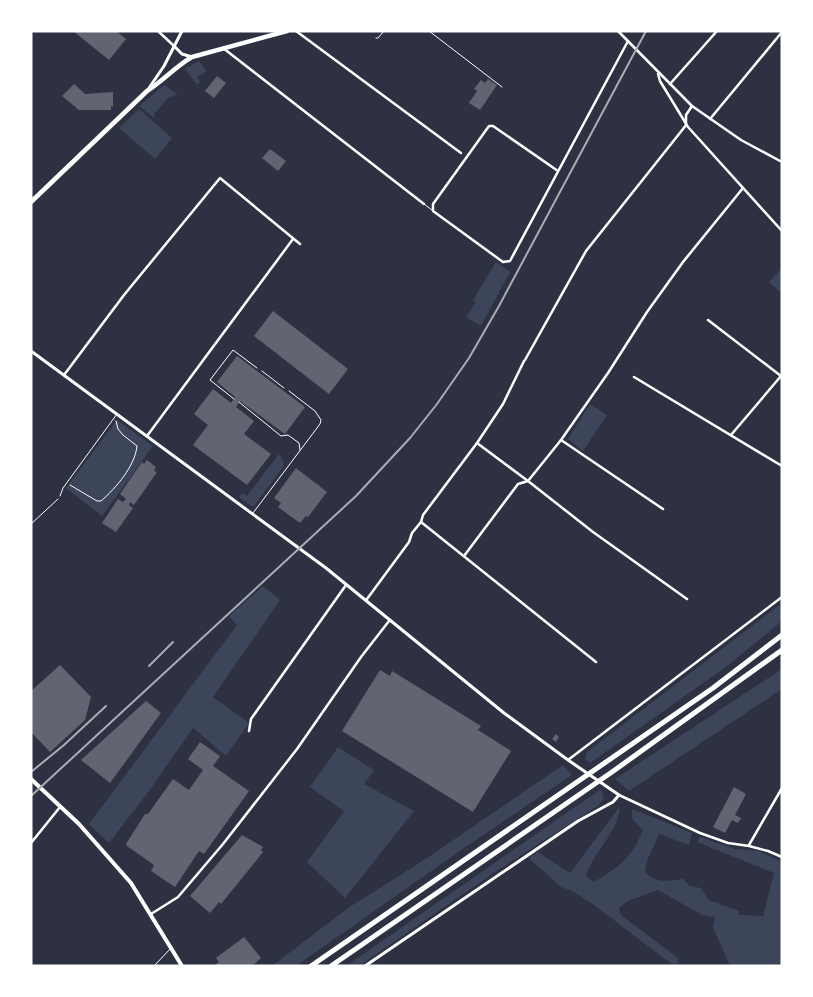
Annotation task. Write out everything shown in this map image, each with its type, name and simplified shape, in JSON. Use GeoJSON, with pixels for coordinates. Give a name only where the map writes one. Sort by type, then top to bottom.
{"type":"FeatureCollection","features":[{"type":"Feature","properties":{"kind":"highway"},"geometry":{"type":"LineString","coordinates":[[311,966],[713,688],[782,635]]}},
{"type":"Feature","properties":{"kind":"highway"},"geometry":{"type":"LineString","coordinates":[[331,966],[587,790],[782,650]]}},
{"type":"Feature","properties":{"kind":"main road"},"geometry":{"type":"LineString","coordinates":[[31,202],[147,91],[157,85],[182,63],[192,57],[286,31]]}},
{"type":"Feature","properties":{"kind":"main road"},"geometry":{"type":"LineString","coordinates":[[31,779],[61,806],[131,883],[182,966]]}},
{"type":"Feature","properties":{"kind":"street"},"geometry":{"type":"LineString","coordinates":[[158,31],[182,54],[192,57]]}},
{"type":"Feature","properties":{"kind":"street"},"geometry":{"type":"LineString","coordinates":[[147,91],[164,66],[182,31]]}},
{"type":"Feature","properties":{"kind":"street"},"geometry":{"type":"LineString","coordinates":[[296,31],[461,153]]}},
{"type":"Feature","properties":{"kind":"street"},"geometry":{"type":"LineString","coordinates":[[618,31],[658,74],[692,106],[741,140],[782,162]]}},
{"type":"Feature","properties":{"kind":"street"},"geometry":{"type":"LineString","coordinates":[[670,84],[717,31]]}},
{"type":"Feature","properties":{"kind":"street"},"geometry":{"type":"LineString","coordinates":[[710,119],[782,32]]}},
{"type":"Feature","properties":{"kind":"street"},"geometry":{"type":"LineString","coordinates":[[558,171],[493,126],[489,126],[434,204],[433,211],[503,262],[510,261],[628,41]]}},
{"type":"Feature","properties":{"kind":"street"},"geometry":{"type":"LineString","coordinates":[[222,48],[424,204]]}},
{"type":"Feature","properties":{"kind":"street"},"geometry":{"type":"LineString","coordinates":[[658,74],[660,81],[686,125],[782,230]]}},
{"type":"Feature","properties":{"kind":"street"},"geometry":{"type":"LineString","coordinates":[[367,599],[409,542],[423,515],[477,443],[503,404],[586,251],[686,125],[686,115],[692,106]]}},
{"type":"Feature","properties":{"kind":"street"},"geometry":{"type":"LineString","coordinates":[[64,375],[124,295],[220,178],[300,244]]}},
{"type":"Feature","properties":{"kind":"street"},"geometry":{"type":"LineString","coordinates":[[464,556],[518,484],[528,481],[561,440],[683,262],[743,188]]}},
{"type":"Feature","properties":{"kind":"street"},"geometry":{"type":"LineString","coordinates":[[147,436],[293,239]]}},
{"type":"Feature","properties":{"kind":"street"},"geometry":{"type":"LineString","coordinates":[[708,320],[781,375],[731,435]]}},
{"type":"Feature","properties":{"kind":"street"},"geometry":{"type":"LineString","coordinates":[[31,351],[348,584],[367,599],[389,621],[504,713],[568,760],[620,795],[700,833],[728,843],[768,851],[782,857]]}},
{"type":"Feature","properties":{"kind":"street"},"geometry":{"type":"LineString","coordinates":[[634,377],[782,466]]}},
{"type":"Feature","properties":{"kind":"street"},"geometry":{"type":"LineString","coordinates":[[561,440],[663,510]]}},
{"type":"Feature","properties":{"kind":"street"},"geometry":{"type":"LineString","coordinates":[[477,443],[578,521],[687,599]]}},
{"type":"Feature","properties":{"kind":"street"},"geometry":{"type":"LineString","coordinates":[[421,522],[596,662]]}},
{"type":"Feature","properties":{"kind":"street"},"geometry":{"type":"LineString","coordinates":[[249,731],[251,720],[348,584]]}},
{"type":"Feature","properties":{"kind":"street"},"geometry":{"type":"LineString","coordinates":[[568,760],[782,597]]}},
{"type":"Feature","properties":{"kind":"street"},"geometry":{"type":"LineString","coordinates":[[151,914],[178,897],[222,844],[298,749],[361,657],[389,621]]}},
{"type":"Feature","properties":{"kind":"street"},"geometry":{"type":"LineString","coordinates":[[749,846],[782,788]]}},
{"type":"Feature","properties":{"kind":"street"},"geometry":{"type":"LineString","coordinates":[[365,966],[578,821],[613,802],[620,795]]}},
{"type":"Feature","properties":{"kind":"street"},"geometry":{"type":"LineString","coordinates":[[31,843],[61,806]]}},
{"type":"Feature","properties":{"kind":"lane"},"geometry":{"type":"LineString","coordinates":[[376,38],[384,31]]}},
{"type":"Feature","properties":{"kind":"lane"},"geometry":{"type":"LineString","coordinates":[[429,31],[502,87]]}},
{"type":"Feature","properties":{"kind":"lane"},"geometry":{"type":"LineString","coordinates":[[424,204],[433,211]]}},
{"type":"Feature","properties":{"kind":"lane"},"geometry":{"type":"LineString","coordinates":[[234,399],[210,380],[233,350],[257,368]]}},
{"type":"Feature","properties":{"kind":"lane"},"geometry":{"type":"LineString","coordinates":[[262,371],[284,388]]}},
{"type":"Feature","properties":{"kind":"lane"},"geometry":{"type":"LineString","coordinates":[[252,514],[320,424],[321,420],[315,411],[289,391]]}},
{"type":"Feature","properties":{"kind":"lane"},"geometry":{"type":"LineString","coordinates":[[239,402],[281,436],[288,435],[299,443],[300,451]]}},
{"type":"Feature","properties":{"kind":"lane"},"geometry":{"type":"LineString","coordinates":[[60,496],[64,486],[117,414]]}},
{"type":"Feature","properties":{"kind":"lane"},"geometry":{"type":"LineString","coordinates":[[154,966],[171,948]]}},
{"type":"Feature","properties":{"kind":"path"},"geometry":{"type":"LineString","coordinates":[[64,486],[71,485],[101,501],[126,471],[136,454],[137,446],[123,435],[118,429],[117,422],[113,419]]}},
{"type":"Feature","properties":{"kind":"path"},"geometry":{"type":"LineString","coordinates":[[31,524],[60,496]]}},
{"type":"Feature","properties":{"kind":"shaded area"},"geometry":{"type":"Polygon","coordinates":[[[199,61],[207,71],[197,77],[200,82],[197,85],[185,69],[199,61]]]}},
{"type":"Feature","properties":{"kind":"shaded area"},"geometry":{"type":"Polygon","coordinates":[[[164,85],[178,94],[168,98],[154,114],[155,119],[139,106],[164,85]]]}},
{"type":"Feature","properties":{"kind":"shaded area"},"geometry":{"type":"Polygon","coordinates":[[[139,109],[172,138],[155,159],[119,128],[139,109]]]}},
{"type":"Feature","properties":{"kind":"shaded area"},"geometry":{"type":"Polygon","coordinates":[[[496,262],[510,272],[481,326],[466,317],[476,302],[473,300],[496,262]]]}},
{"type":"Feature","properties":{"kind":"shaded area"},"geometry":{"type":"Polygon","coordinates":[[[782,268],[782,294],[769,282],[782,268]]]}},
{"type":"Feature","properties":{"kind":"shaded area"},"geometry":{"type":"Polygon","coordinates":[[[590,404],[607,415],[583,451],[568,439],[590,404]]]}},
{"type":"Feature","properties":{"kind":"shaded area"},"geometry":{"type":"Polygon","coordinates":[[[117,420],[153,446],[102,516],[66,488],[117,420]]]}},
{"type":"Feature","properties":{"kind":"shaded area"},"geometry":{"type":"Polygon","coordinates":[[[279,454],[284,462],[283,467],[254,506],[251,506],[239,497],[242,493],[247,496],[279,454]]]}},
{"type":"Feature","properties":{"kind":"shaded area"},"geometry":{"type":"Polygon","coordinates":[[[263,586],[280,600],[213,697],[249,723],[226,756],[193,728],[149,791],[109,843],[89,824],[237,625],[229,616],[263,586]]]}},
{"type":"Feature","properties":{"kind":"shaded area"},"geometry":{"type":"Polygon","coordinates":[[[782,603],[782,621],[726,667],[590,763],[585,759],[587,752],[782,603]]]}},
{"type":"Feature","properties":{"kind":"shaded area"},"geometry":{"type":"Polygon","coordinates":[[[782,669],[782,689],[629,791],[615,779],[782,669]]]}},
{"type":"Feature","properties":{"kind":"shaded area"},"geometry":{"type":"Polygon","coordinates":[[[338,747],[374,770],[364,784],[414,811],[345,898],[307,862],[344,811],[310,787],[338,747]]]}},
{"type":"Feature","properties":{"kind":"shaded area"},"geometry":{"type":"Polygon","coordinates":[[[563,765],[572,775],[296,966],[272,966],[348,908],[427,858],[563,765]]]}},
{"type":"Feature","properties":{"kind":"shaded area"},"geometry":{"type":"Polygon","coordinates":[[[601,789],[604,798],[599,805],[495,872],[359,966],[346,966],[601,789]]]}},
{"type":"Feature","properties":{"kind":"shaded area"},"geometry":{"type":"Polygon","coordinates":[[[620,806],[616,824],[589,867],[586,876],[594,882],[624,861],[639,840],[643,830],[632,819],[632,809],[692,833],[689,845],[659,834],[647,861],[645,871],[649,875],[662,881],[683,879],[690,886],[701,888],[709,900],[739,911],[739,915],[763,916],[774,873],[697,842],[700,837],[735,849],[758,851],[782,862],[782,966],[730,966],[713,927],[715,917],[702,915],[658,890],[628,901],[619,908],[621,915],[678,958],[678,963],[673,965],[590,902],[572,891],[561,887],[529,858],[538,852],[570,873],[620,806]]]}},
{"type":"Feature","properties":{"kind":"building"},"geometry":{"type":"Polygon","coordinates":[[[73,31],[116,31],[126,39],[109,60],[73,31]]]}},
{"type":"Feature","properties":{"kind":"building"},"geometry":{"type":"Polygon","coordinates":[[[217,76],[226,83],[214,98],[205,91],[217,76]]]}},
{"type":"Feature","properties":{"kind":"building"},"geometry":{"type":"Polygon","coordinates":[[[488,79],[497,85],[480,110],[469,103],[477,91],[474,89],[481,80],[485,83],[488,79]]]}},
{"type":"Feature","properties":{"kind":"building"},"geometry":{"type":"Polygon","coordinates":[[[74,84],[85,94],[113,92],[113,107],[111,106],[111,110],[79,110],[62,96],[74,84]]]}},
{"type":"Feature","properties":{"kind":"building"},"geometry":{"type":"Polygon","coordinates":[[[270,149],[286,161],[278,171],[262,158],[270,149]]]}},
{"type":"Feature","properties":{"kind":"building"},"geometry":{"type":"Polygon","coordinates":[[[273,311],[348,369],[329,394],[254,336],[273,311]]]}},
{"type":"Feature","properties":{"kind":"building"},"geometry":{"type":"Polygon","coordinates":[[[237,356],[305,407],[285,434],[240,401],[236,407],[254,421],[244,434],[271,454],[247,485],[193,445],[208,425],[194,414],[213,389],[231,403],[235,397],[217,382],[237,356]]]}},
{"type":"Feature","properties":{"kind":"building"},"geometry":{"type":"Polygon","coordinates":[[[147,460],[156,467],[154,471],[157,472],[134,505],[130,502],[129,505],[133,508],[116,532],[102,523],[118,499],[123,502],[126,499],[120,494],[142,462],[144,464],[147,460]]]}},
{"type":"Feature","properties":{"kind":"building"},"geometry":{"type":"Polygon","coordinates":[[[296,468],[327,492],[308,517],[306,516],[300,523],[278,507],[281,503],[274,498],[296,468]]]}},
{"type":"Feature","properties":{"kind":"building"},"geometry":{"type":"Polygon","coordinates":[[[60,665],[91,697],[85,720],[50,752],[31,732],[31,691],[60,665]]]}},
{"type":"Feature","properties":{"kind":"building"},"geometry":{"type":"Polygon","coordinates":[[[380,670],[390,676],[392,671],[481,726],[478,730],[511,751],[473,812],[342,731],[380,670]]]}},
{"type":"Feature","properties":{"kind":"building"},"geometry":{"type":"Polygon","coordinates":[[[146,701],[161,713],[110,783],[81,760],[146,701]]]}},
{"type":"Feature","properties":{"kind":"building"},"geometry":{"type":"Polygon","coordinates":[[[556,734],[559,737],[556,742],[552,739],[556,734]]]}},
{"type":"Feature","properties":{"kind":"building"},"geometry":{"type":"Polygon","coordinates":[[[200,742],[220,756],[213,766],[249,791],[204,854],[199,851],[175,887],[151,871],[154,865],[126,844],[145,814],[148,814],[173,779],[189,790],[203,770],[188,759],[200,742]]]}},
{"type":"Feature","properties":{"kind":"building"},"geometry":{"type":"Polygon","coordinates":[[[734,787],[746,794],[735,815],[741,818],[738,823],[732,820],[725,833],[713,827],[734,787]]]}},
{"type":"Feature","properties":{"kind":"building"},"geometry":{"type":"Polygon","coordinates":[[[242,835],[263,847],[261,850],[263,852],[221,904],[219,902],[210,913],[190,896],[242,835]]]}},
{"type":"Feature","properties":{"kind":"building"},"geometry":{"type":"Polygon","coordinates":[[[244,937],[261,958],[252,966],[214,966],[219,962],[216,958],[244,937]]]}},
{"type":"Feature","properties":{"kind":"railway"},"geometry":{"type":"LineString","coordinates":[[31,796],[356,496],[410,438],[437,404],[469,358],[499,306],[646,31]]}},
{"type":"Feature","properties":{"kind":"railway"},"geometry":{"type":"LineString","coordinates":[[149,666],[173,642]]}},
{"type":"Feature","properties":{"kind":"railway"},"geometry":{"type":"LineString","coordinates":[[31,772],[64,745],[106,706]]}}]}
